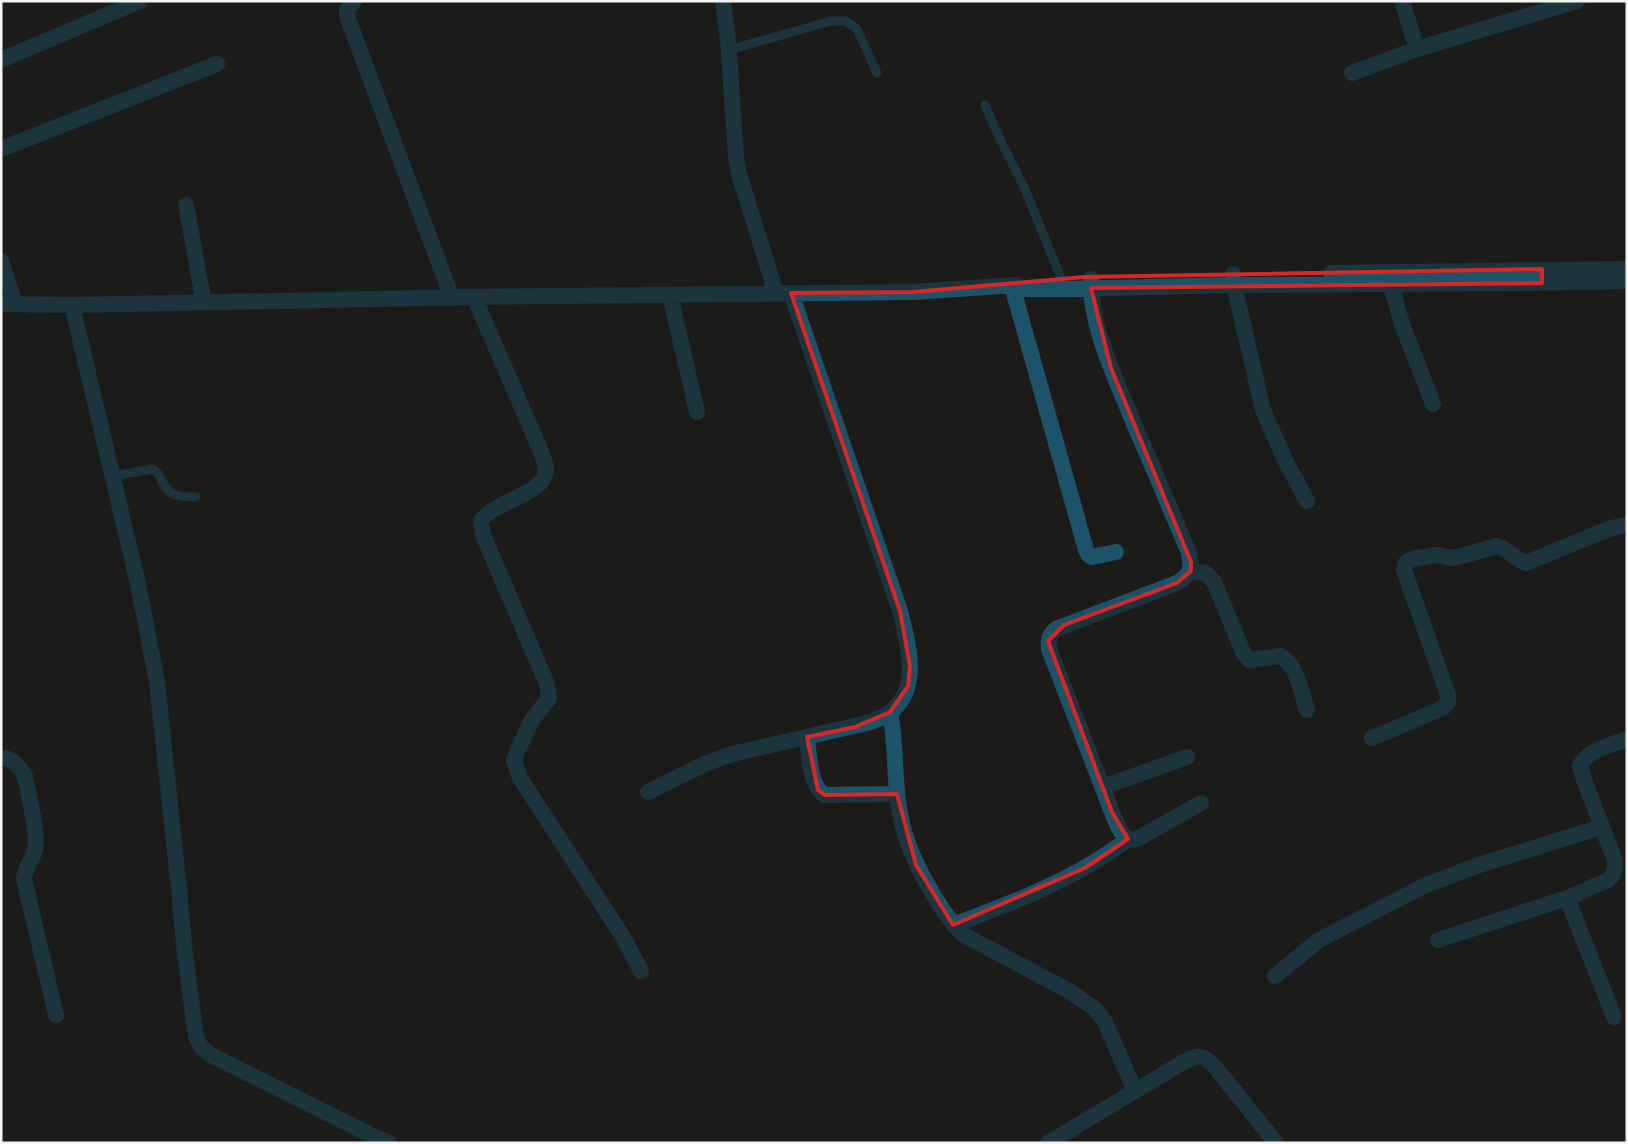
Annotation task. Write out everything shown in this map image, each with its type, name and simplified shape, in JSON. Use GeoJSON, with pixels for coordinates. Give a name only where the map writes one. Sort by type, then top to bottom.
{"type":"FeatureCollection","features":[{"type":"Feature","properties":{"kind":"street"},"geometry":{"type":"LineString","coordinates":[[1,60],[140,1]]}},
{"type":"Feature","properties":{"kind":"street"},"geometry":{"type":"LineString","coordinates":[[354,1],[347,10],[347,16],[452,298]]}},
{"type":"Feature","properties":{"kind":"street"},"geometry":{"type":"LineString","coordinates":[[648,792],[706,763],[732,754],[871,722],[890,712],[897,705],[908,686],[910,666],[906,634],[900,611],[738,167],[733,130],[729,50],[723,1]]}},
{"type":"Feature","properties":{"kind":"street"},"geometry":{"type":"LineString","coordinates":[[1402,1],[1417,49]]}},
{"type":"Feature","properties":{"kind":"street"},"geometry":{"type":"LineString","coordinates":[[1352,73],[1417,49],[1577,1]]}},
{"type":"Feature","properties":{"kind":"street"},"geometry":{"type":"LineString","coordinates":[[1,149],[217,64]]}},
{"type":"Feature","properties":{"kind":"street"},"geometry":{"type":"LineString","coordinates":[[186,205],[204,303]]}},
{"type":"Feature","properties":{"kind":"street"},"geometry":{"type":"LineString","coordinates":[[1,261],[8,304],[72,305],[474,297],[912,292],[1014,286],[1024,289],[1091,283],[1234,279],[1542,276],[1627,269]]}},
{"type":"Feature","properties":{"kind":"street"},"geometry":{"type":"LineString","coordinates":[[1542,276],[1627,281]]}},
{"type":"Feature","properties":{"kind":"street"},"geometry":{"type":"LineString","coordinates":[[1014,286],[1024,280],[1061,278],[1091,283]]}},
{"type":"Feature","properties":{"kind":"street"},"geometry":{"type":"LineString","coordinates":[[1389,278],[1402,324],[1433,404]]}},
{"type":"Feature","properties":{"kind":"street"},"geometry":{"type":"LineString","coordinates":[[1234,279],[1263,410],[1285,460],[1307,501]]}},
{"type":"Feature","properties":{"kind":"street"},"geometry":{"type":"LineString","coordinates":[[1091,283],[1098,323],[1111,368],[1190,553],[1191,571],[1186,578],[1176,584],[1064,625],[1056,629],[1048,641],[1049,649],[1103,787],[1122,832],[1128,840]]}},
{"type":"Feature","properties":{"kind":"street"},"geometry":{"type":"LineString","coordinates":[[1014,286],[1088,554],[1092,557],[1116,552]]}},
{"type":"Feature","properties":{"kind":"street"},"geometry":{"type":"LineString","coordinates":[[670,295],[697,412]]}},
{"type":"Feature","properties":{"kind":"street"},"geometry":{"type":"LineString","coordinates":[[474,297],[547,468],[544,479],[534,488],[492,510],[481,521],[483,535],[550,693],[547,702],[532,720],[514,761],[520,778],[623,937],[641,971]]}},
{"type":"Feature","properties":{"kind":"street"},"geometry":{"type":"LineString","coordinates":[[72,305],[138,584],[157,682],[184,954],[196,1037],[201,1047],[211,1055],[389,1143]]}},
{"type":"Feature","properties":{"kind":"street"},"geometry":{"type":"LineString","coordinates":[[1372,738],[1443,708],[1448,702],[1448,694],[1404,570],[1405,564],[1410,560],[1437,555],[1454,558],[1497,546],[1503,547],[1520,561],[1526,563],[1611,528],[1627,525]]}},
{"type":"Feature","properties":{"kind":"street"},"geometry":{"type":"LineString","coordinates":[[1191,571],[1206,573],[1214,582],[1248,660],[1280,656],[1290,664],[1307,710]]}},
{"type":"Feature","properties":{"kind":"street"},"geometry":{"type":"LineString","coordinates":[[890,712],[896,750],[898,794],[904,832],[916,864],[953,925],[964,935],[1071,992],[1095,1009],[1105,1022],[1135,1090]]}},
{"type":"Feature","properties":{"kind":"street"},"geometry":{"type":"LineString","coordinates":[[806,737],[812,778],[821,793],[825,795],[898,794]]}},
{"type":"Feature","properties":{"kind":"street"},"geometry":{"type":"LineString","coordinates":[[1438,940],[1567,898],[1608,880],[1615,871],[1616,866],[1580,766],[1594,752],[1627,739]]}},
{"type":"Feature","properties":{"kind":"street"},"geometry":{"type":"LineString","coordinates":[[1103,787],[1187,757]]}},
{"type":"Feature","properties":{"kind":"street"},"geometry":{"type":"LineString","coordinates":[[1,758],[12,760],[24,776],[36,839],[35,851],[26,866],[24,879],[56,1014]]}},
{"type":"Feature","properties":{"kind":"street"},"geometry":{"type":"LineString","coordinates":[[953,925],[1004,906],[1086,868],[1128,840],[1138,839],[1201,802]]}},
{"type":"Feature","properties":{"kind":"street"},"geometry":{"type":"LineString","coordinates":[[1275,976],[1319,940],[1426,885],[1476,866],[1601,827]]}},
{"type":"Feature","properties":{"kind":"street"},"geometry":{"type":"LineString","coordinates":[[1567,898],[1614,1017]]}},
{"type":"Feature","properties":{"kind":"street"},"geometry":{"type":"LineString","coordinates":[[1059,1140],[1135,1090],[1191,1058],[1199,1056],[1208,1058],[1276,1143]]}},
{"type":"Feature","properties":{"kind":"lane"},"geometry":{"type":"LineString","coordinates":[[729,50],[831,21],[846,21],[857,29],[877,73]]}},
{"type":"Feature","properties":{"kind":"lane"},"geometry":{"type":"LineString","coordinates":[[985,105],[1024,187],[1061,278]]}},
{"type":"Feature","properties":{"kind":"lane"},"geometry":{"type":"LineString","coordinates":[[113,476],[153,469],[171,493],[196,497]]}},
{"type":"Feature","properties":{"kind":"highlighted area"},"geometry":{"type":"Polygon","coordinates":[[[1542,269],[1542,283],[1091,288],[1111,368],[1191,562],[1191,571],[1177,583],[1064,625],[1048,641],[1112,812],[1128,839],[1085,868],[953,925],[916,865],[897,794],[825,795],[818,790],[807,737],[855,727],[890,712],[908,686],[910,666],[900,611],[791,293],[913,292],[1084,277],[1542,269]]]}}]}
